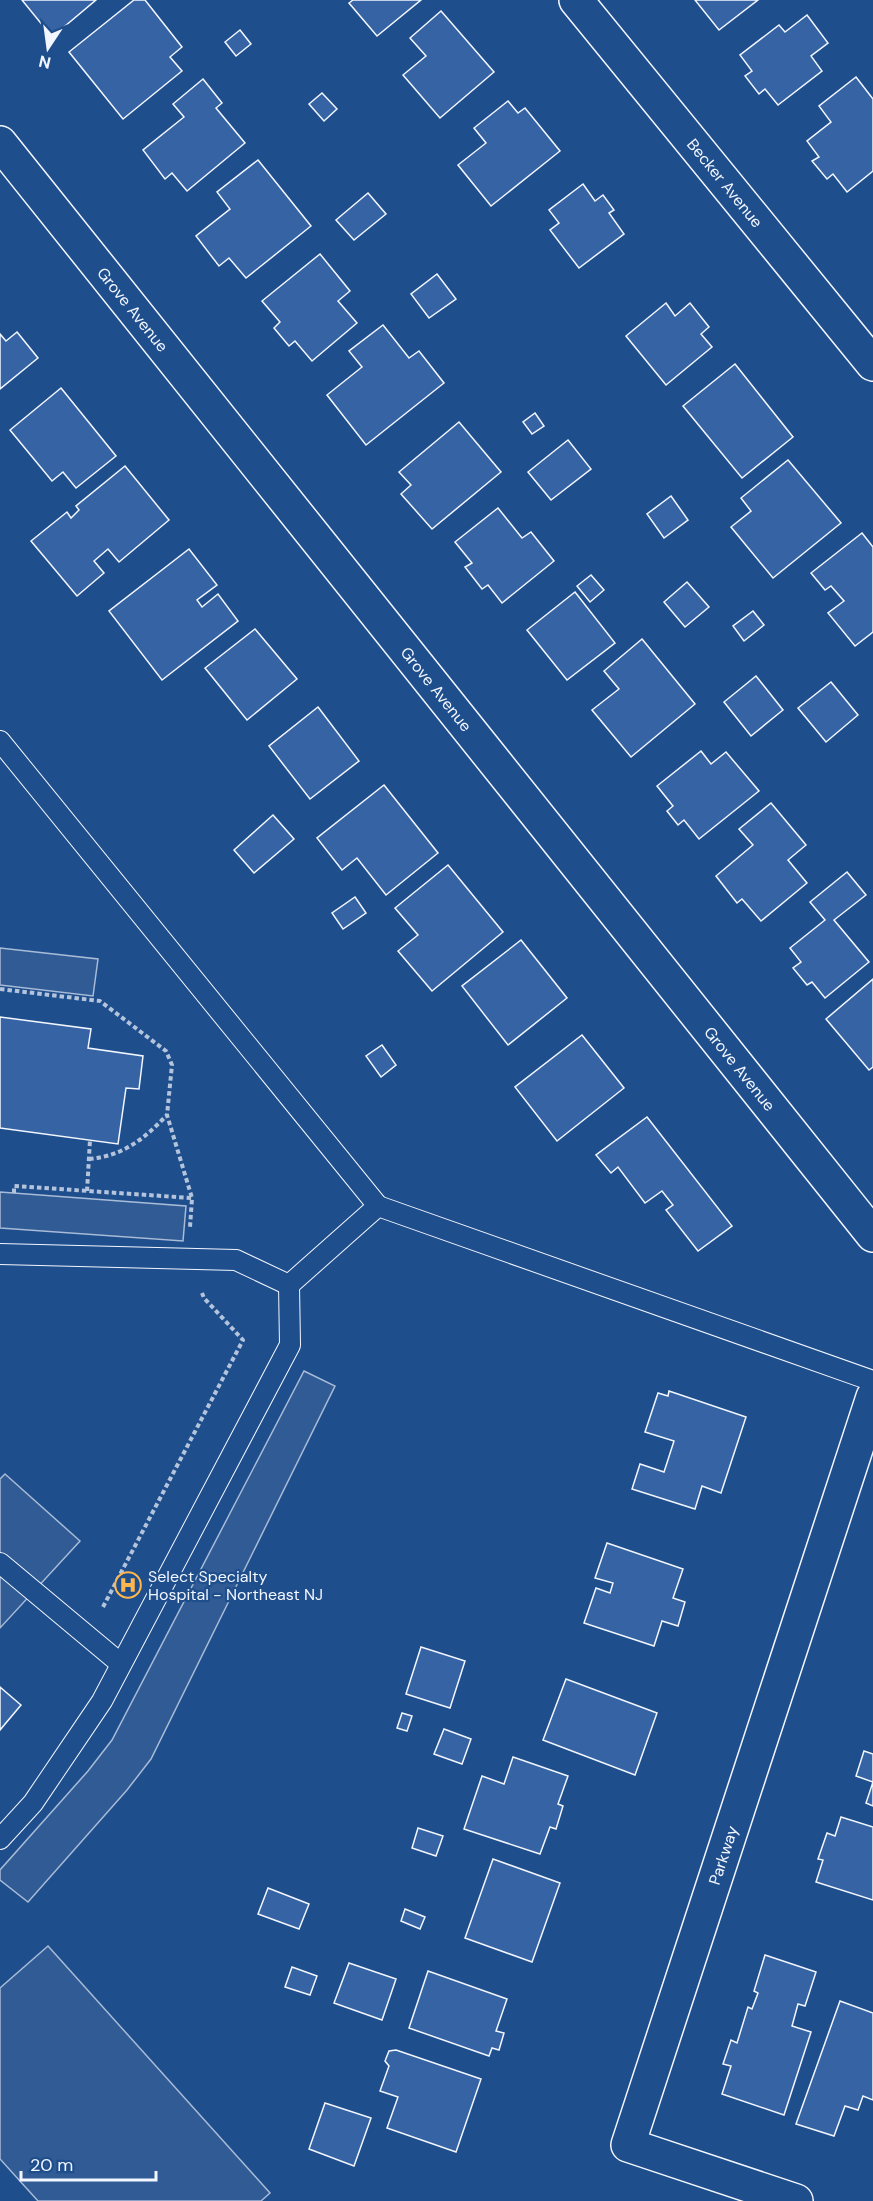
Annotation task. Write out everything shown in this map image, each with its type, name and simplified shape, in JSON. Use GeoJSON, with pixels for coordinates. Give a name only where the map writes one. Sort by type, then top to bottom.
{"type":"FeatureCollection","features":[{"type":"Feature","properties":{"kind":"street","name":"Becker Avenue"},"geometry":{"type":"LineString","coordinates":[[576,0],[873,364]]}},
{"type":"Feature","properties":{"kind":"street","name":"Grove Avenue"},"geometry":{"type":"LineString","coordinates":[[0,143],[873,1235]]}},
{"type":"Feature","properties":{"kind":"street","name":"Parkway"},"geometry":{"type":"LineString","coordinates":[[796,2201],[628,2145],[873,1397]]}},
{"type":"Feature","properties":{"kind":"lane"},"geometry":{"type":"LineString","coordinates":[[0,741],[378,1206],[873,1381]]}},
{"type":"Feature","properties":{"kind":"lane"},"geometry":{"type":"LineString","coordinates":[[0,1839],[33,1803],[102,1701],[290,1345],[289,1285],[378,1206]]}},
{"type":"Feature","properties":{"kind":"lane"},"geometry":{"type":"LineString","coordinates":[[0,1254],[236,1260],[289,1285]]}},
{"type":"Feature","properties":{"kind":"lane"},"geometry":{"type":"LineString","coordinates":[[0,1563],[121,1664]]}},
{"type":"Feature","properties":{"kind":"path"},"geometry":{"type":"LineString","coordinates":[[0,989],[100,1001],[166,1051],[172,1065],[167,1115],[192,1198],[189,1236],[193,1259],[204,1298],[243,1340],[88,1636]]}},
{"type":"Feature","properties":{"kind":"path"},"geometry":{"type":"LineString","coordinates":[[89,1159],[122,1152],[139,1141],[167,1115]]}},
{"type":"Feature","properties":{"kind":"path"},"geometry":{"type":"LineString","coordinates":[[87,1191],[90,1140]]}},
{"type":"Feature","properties":{"kind":"path"},"geometry":{"type":"LineString","coordinates":[[14,1193],[14,1185],[192,1198]]}},
{"type":"Feature","properties":{"kind":"shaded area"},"geometry":{"type":"Polygon","coordinates":[[[0,948],[98,959],[93,996],[0,985],[0,948]]]}},
{"type":"Feature","properties":{"kind":"shaded area"},"geometry":{"type":"Polygon","coordinates":[[[0,1192],[186,1206],[183,1241],[0,1228],[0,1192]]]}},
{"type":"Feature","properties":{"kind":"shaded area"},"geometry":{"type":"Polygon","coordinates":[[[304,1371],[335,1386],[151,1759],[127,1790],[28,1902],[0,1880],[0,1870],[88,1771],[112,1740],[304,1371]]]}},
{"type":"Feature","properties":{"kind":"shaded area"},"geometry":{"type":"Polygon","coordinates":[[[5,1474],[80,1541],[0,1628],[0,1479],[5,1474]]]}},
{"type":"Feature","properties":{"kind":"shaded area"},"geometry":{"type":"Polygon","coordinates":[[[48,1946],[270,2193],[261,2201],[38,2201],[0,2159],[0,1988],[48,1946]]]}},
{"type":"Feature","properties":{"kind":"building"},"geometry":{"type":"Polygon","coordinates":[[[22,0],[96,0],[52,37],[22,0]]]}},
{"type":"Feature","properties":{"kind":"building"},"geometry":{"type":"Polygon","coordinates":[[[134,0],[145,0],[182,47],[170,57],[182,71],[123,119],[69,52],[134,0]]]}},
{"type":"Feature","properties":{"kind":"building"},"geometry":{"type":"Polygon","coordinates":[[[353,0],[421,0],[377,36],[349,3],[353,0]]]}},
{"type":"Feature","properties":{"kind":"building"},"geometry":{"type":"Polygon","coordinates":[[[695,0],[758,0],[719,30],[695,0]]]}},
{"type":"Feature","properties":{"kind":"building"},"geometry":{"type":"Polygon","coordinates":[[[441,11],[494,72],[440,118],[403,75],[426,56],[410,38],[441,11]]]}},
{"type":"Feature","properties":{"kind":"building"},"geometry":{"type":"Polygon","coordinates":[[[807,15],[828,43],[811,56],[822,71],[778,105],[765,89],[759,94],[745,76],[752,71],[740,55],[779,25],[785,32],[807,15]]]}},
{"type":"Feature","properties":{"kind":"building"},"geometry":{"type":"Polygon","coordinates":[[[240,30],[251,44],[236,56],[225,42],[240,30]]]}},
{"type":"Feature","properties":{"kind":"building"},"geometry":{"type":"Polygon","coordinates":[[[856,77],[873,99],[873,171],[847,192],[833,174],[827,179],[812,161],[819,157],[807,141],[831,122],[819,106],[856,77]]]}},
{"type":"Feature","properties":{"kind":"building"},"geometry":{"type":"Polygon","coordinates":[[[203,79],[222,103],[216,108],[245,143],[187,191],[172,173],[165,179],[143,150],[184,117],[173,104],[203,79]]]}},
{"type":"Feature","properties":{"kind":"building"},"geometry":{"type":"Polygon","coordinates":[[[322,93],[337,109],[324,121],[309,104],[322,93]]]}},
{"type":"Feature","properties":{"kind":"building"},"geometry":{"type":"Polygon","coordinates":[[[508,101],[518,113],[525,108],[560,151],[491,206],[458,165],[486,143],[474,128],[508,101]]]}},
{"type":"Feature","properties":{"kind":"building"},"geometry":{"type":"Polygon","coordinates":[[[258,160],[311,226],[246,278],[229,258],[219,266],[196,236],[230,209],[217,192],[258,160]]]}},
{"type":"Feature","properties":{"kind":"building"},"geometry":{"type":"Polygon","coordinates":[[[583,184],[595,201],[603,195],[614,210],[609,213],[624,234],[579,268],[550,230],[559,223],[549,210],[583,184]]]}},
{"type":"Feature","properties":{"kind":"building"},"geometry":{"type":"Polygon","coordinates":[[[368,193],[386,214],[354,240],[336,220],[368,193]]]}},
{"type":"Feature","properties":{"kind":"building"},"geometry":{"type":"Polygon","coordinates":[[[320,254],[350,291],[338,301],[357,323],[312,361],[295,341],[289,346],[274,328],[280,322],[262,301],[320,254]]]}},
{"type":"Feature","properties":{"kind":"building"},"geometry":{"type":"Polygon","coordinates":[[[437,274],[456,299],[429,318],[411,294],[437,274]]]}},
{"type":"Feature","properties":{"kind":"building"},"geometry":{"type":"Polygon","coordinates":[[[666,303],[675,316],[690,303],[709,327],[701,334],[712,347],[666,385],[626,336],[666,303]]]}},
{"type":"Feature","properties":{"kind":"building"},"geometry":{"type":"Polygon","coordinates":[[[383,325],[409,358],[419,351],[444,383],[366,445],[327,395],[362,367],[349,351],[383,325]]]}},
{"type":"Feature","properties":{"kind":"building"},"geometry":{"type":"Polygon","coordinates":[[[17,332],[38,358],[0,389],[0,334],[6,341],[17,332]]]}},
{"type":"Feature","properties":{"kind":"building"},"geometry":{"type":"Polygon","coordinates":[[[735,364],[793,437],[742,478],[683,406],[735,364]]]}},
{"type":"Feature","properties":{"kind":"building"},"geometry":{"type":"Polygon","coordinates":[[[61,388],[116,456],[76,488],[63,472],[52,481],[10,430],[61,388]]]}},
{"type":"Feature","properties":{"kind":"building"},"geometry":{"type":"Polygon","coordinates":[[[535,413],[544,426],[532,434],[523,422],[535,413]]]}},
{"type":"Feature","properties":{"kind":"building"},"geometry":{"type":"Polygon","coordinates":[[[459,422],[501,472],[432,529],[401,494],[411,485],[399,472],[459,422]]]}},
{"type":"Feature","properties":{"kind":"building"},"geometry":{"type":"Polygon","coordinates":[[[568,440],[591,469],[551,500],[528,472],[568,440]]]}},
{"type":"Feature","properties":{"kind":"building"},"geometry":{"type":"Polygon","coordinates":[[[788,460],[841,523],[773,578],[731,527],[751,511],[741,498],[788,460]]]}},
{"type":"Feature","properties":{"kind":"building"},"geometry":{"type":"Polygon","coordinates":[[[125,466],[169,520],[119,562],[108,549],[94,561],[104,573],[77,596],[31,541],[67,512],[71,518],[79,510],[76,506],[125,466]]]}},
{"type":"Feature","properties":{"kind":"building"},"geometry":{"type":"Polygon","coordinates":[[[671,496],[688,520],[664,538],[647,514],[671,496]]]}},
{"type":"Feature","properties":{"kind":"building"},"geometry":{"type":"Polygon","coordinates":[[[498,508],[522,538],[531,532],[554,561],[502,603],[488,585],[482,589],[465,567],[472,563],[455,542],[498,508]]]}},
{"type":"Feature","properties":{"kind":"building"},"geometry":{"type":"Polygon","coordinates":[[[862,533],[873,547],[873,632],[855,646],[828,613],[844,601],[831,586],[825,590],[811,573],[862,533]]]}},
{"type":"Feature","properties":{"kind":"building"},"geometry":{"type":"Polygon","coordinates":[[[189,549],[217,585],[197,600],[202,607],[218,594],[238,621],[162,680],[109,611],[189,549]]]}},
{"type":"Feature","properties":{"kind":"building"},"geometry":{"type":"Polygon","coordinates":[[[591,575],[604,590],[590,602],[577,586],[591,575]]]}},
{"type":"Feature","properties":{"kind":"building"},"geometry":{"type":"Polygon","coordinates":[[[687,582],[709,607],[685,627],[664,602],[687,582]]]}},
{"type":"Feature","properties":{"kind":"building"},"geometry":{"type":"Polygon","coordinates":[[[575,592],[615,643],[567,680],[527,630],[575,592]]]}},
{"type":"Feature","properties":{"kind":"building"},"geometry":{"type":"Polygon","coordinates":[[[753,611],[764,625],[744,641],[733,626],[753,611]]]}},
{"type":"Feature","properties":{"kind":"building"},"geometry":{"type":"Polygon","coordinates":[[[255,629],[297,679],[247,720],[205,668],[255,629]]]}},
{"type":"Feature","properties":{"kind":"building"},"geometry":{"type":"Polygon","coordinates":[[[642,639],[695,704],[631,757],[592,710],[619,689],[604,671],[642,639]]]}},
{"type":"Feature","properties":{"kind":"building"},"geometry":{"type":"Polygon","coordinates":[[[756,676],[783,710],[751,736],[724,702],[756,676]]]}},
{"type":"Feature","properties":{"kind":"building"},"geometry":{"type":"Polygon","coordinates":[[[831,682],[858,715],[826,742],[798,708],[831,682]]]}},
{"type":"Feature","properties":{"kind":"building"},"geometry":{"type":"Polygon","coordinates":[[[318,707],[359,761],[310,799],[269,746],[318,707]]]}},
{"type":"Feature","properties":{"kind":"building"},"geometry":{"type":"Polygon","coordinates":[[[701,751],[711,764],[726,752],[759,791],[699,839],[684,820],[678,825],[667,811],[673,806],[657,786],[701,751]]]}},
{"type":"Feature","properties":{"kind":"building"},"geometry":{"type":"Polygon","coordinates":[[[384,785],[438,853],[386,895],[357,858],[342,870],[317,838],[384,785]]]}},
{"type":"Feature","properties":{"kind":"building"},"geometry":{"type":"Polygon","coordinates":[[[771,803],[806,845],[788,860],[807,883],[761,921],[742,899],[737,903],[716,876],[753,845],[739,829],[771,803]]]}},
{"type":"Feature","properties":{"kind":"building"},"geometry":{"type":"Polygon","coordinates":[[[273,815],[294,839],[254,873],[234,850],[273,815]]]}},
{"type":"Feature","properties":{"kind":"building"},"geometry":{"type":"Polygon","coordinates":[[[448,865],[503,932],[432,991],[398,951],[418,935],[395,908],[448,865]]]}},
{"type":"Feature","properties":{"kind":"building"},"geometry":{"type":"Polygon","coordinates":[[[847,872],[866,895],[834,920],[869,962],[825,998],[812,982],[807,985],[793,968],[801,962],[790,948],[825,920],[810,902],[847,872]]]}},
{"type":"Feature","properties":{"kind":"building"},"geometry":{"type":"Polygon","coordinates":[[[355,897],[366,913],[343,929],[332,913],[355,897]]]}},
{"type":"Feature","properties":{"kind":"building"},"geometry":{"type":"Polygon","coordinates":[[[521,940],[567,998],[508,1045],[462,986],[521,940]]]}},
{"type":"Feature","properties":{"kind":"building"},"geometry":{"type":"Polygon","coordinates":[[[873,979],[873,1067],[869,1070],[826,1019],[873,979]]]}},
{"type":"Feature","properties":{"kind":"building"},"geometry":{"type":"Polygon","coordinates":[[[0,1017],[91,1029],[88,1048],[143,1056],[139,1089],[126,1088],[118,1144],[0,1128],[0,1017]]]}},
{"type":"Feature","properties":{"kind":"building"},"geometry":{"type":"Polygon","coordinates":[[[582,1035],[624,1088],[557,1141],[515,1087],[582,1035]]]}},
{"type":"Feature","properties":{"kind":"building"},"geometry":{"type":"Polygon","coordinates":[[[382,1045],[396,1065],[381,1077],[366,1056],[382,1045]]]}},
{"type":"Feature","properties":{"kind":"building"},"geometry":{"type":"Polygon","coordinates":[[[647,1117],[732,1226],[698,1251],[666,1210],[673,1205],[662,1191],[645,1203],[618,1167],[611,1173],[596,1155],[647,1117]]]}},
{"type":"Feature","properties":{"kind":"building"},"geometry":{"type":"Polygon","coordinates":[[[669,1391],[746,1417],[721,1493],[702,1486],[695,1509],[632,1489],[640,1464],[664,1472],[674,1441],[645,1432],[658,1393],[668,1396],[669,1391]]]}},
{"type":"Feature","properties":{"kind":"building"},"geometry":{"type":"Polygon","coordinates":[[[607,1543],[683,1569],[673,1598],[685,1602],[678,1626],[662,1621],[654,1646],[584,1623],[596,1588],[610,1593],[613,1583],[595,1578],[607,1543]]]}},
{"type":"Feature","properties":{"kind":"building"},"geometry":{"type":"Polygon","coordinates":[[[421,1647],[465,1661],[450,1708],[406,1694],[421,1647]]]}},
{"type":"Feature","properties":{"kind":"building"},"geometry":{"type":"Polygon","coordinates":[[[566,1679],[657,1713],[635,1775],[543,1740],[566,1679]]]}},
{"type":"Feature","properties":{"kind":"building"},"geometry":{"type":"Polygon","coordinates":[[[0,1687],[21,1705],[0,1730],[0,1687]]]}},
{"type":"Feature","properties":{"kind":"building"},"geometry":{"type":"Polygon","coordinates":[[[402,1713],[412,1716],[407,1731],[397,1728],[402,1713]]]}},
{"type":"Feature","properties":{"kind":"building"},"geometry":{"type":"Polygon","coordinates":[[[444,1729],[471,1739],[462,1764],[434,1754],[444,1729]]]}},
{"type":"Feature","properties":{"kind":"building"},"geometry":{"type":"Polygon","coordinates":[[[864,1751],[873,1754],[873,1782],[856,1776],[864,1751]]]}},
{"type":"Feature","properties":{"kind":"building"},"geometry":{"type":"Polygon","coordinates":[[[513,1757],[568,1776],[558,1804],[563,1806],[556,1829],[550,1827],[540,1854],[464,1829],[482,1776],[504,1784],[513,1757]]]}},
{"type":"Feature","properties":{"kind":"building"},"geometry":{"type":"Polygon","coordinates":[[[873,1782],[873,1806],[866,1803],[873,1782]]]}},
{"type":"Feature","properties":{"kind":"building"},"geometry":{"type":"Polygon","coordinates":[[[841,1817],[873,1827],[873,1900],[816,1882],[823,1860],[818,1859],[827,1833],[835,1836],[841,1817]]]}},
{"type":"Feature","properties":{"kind":"building"},"geometry":{"type":"Polygon","coordinates":[[[418,1828],[443,1836],[436,1856],[412,1848],[418,1828]]]}},
{"type":"Feature","properties":{"kind":"building"},"geometry":{"type":"Polygon","coordinates":[[[493,1859],[560,1883],[532,1962],[465,1938],[493,1859]]]}},
{"type":"Feature","properties":{"kind":"building"},"geometry":{"type":"Polygon","coordinates":[[[268,1888],[309,1904],[299,1929],[258,1914],[268,1888]]]}},
{"type":"Feature","properties":{"kind":"building"},"geometry":{"type":"Polygon","coordinates":[[[405,1909],[425,1917],[420,1929],[401,1921],[405,1909]]]}},
{"type":"Feature","properties":{"kind":"building"},"geometry":{"type":"Polygon","coordinates":[[[765,1955],[816,1972],[805,2006],[798,2004],[792,2026],[811,2032],[784,2115],[722,2094],[731,2066],[723,2064],[731,2040],[737,2043],[748,2007],[752,2009],[758,1993],[754,1991],[765,1955]]]}},
{"type":"Feature","properties":{"kind":"building"},"geometry":{"type":"Polygon","coordinates":[[[349,1963],[396,1979],[382,2020],[334,2003],[349,1963]]]}},
{"type":"Feature","properties":{"kind":"building"},"geometry":{"type":"Polygon","coordinates":[[[292,1967],[317,1976],[310,1995],[285,1987],[292,1967]]]}},
{"type":"Feature","properties":{"kind":"building"},"geometry":{"type":"Polygon","coordinates":[[[428,1971],[507,1999],[496,2031],[504,2033],[499,2050],[492,2048],[489,2056],[409,2028],[428,1971]]]}},
{"type":"Feature","properties":{"kind":"building"},"geometry":{"type":"Polygon","coordinates":[[[840,2001],[873,2013],[873,2100],[863,2096],[858,2110],[845,2106],[834,2136],[796,2124],[840,2001]]]}},
{"type":"Feature","properties":{"kind":"building"},"geometry":{"type":"Polygon","coordinates":[[[396,2050],[481,2079],[456,2152],[387,2128],[398,2097],[380,2091],[389,2066],[385,2061],[389,2051],[396,2050]]]}},
{"type":"Feature","properties":{"kind":"building"},"geometry":{"type":"Polygon","coordinates":[[[325,2103],[371,2118],[354,2166],[309,2149],[325,2103]]]}},
{"type":"Feature","properties":{"kind":"place","name":"Select Specialty Hospital - Northeast NJ"},"geometry":{"type":"Point","coordinates":[128,1585]}}]}
